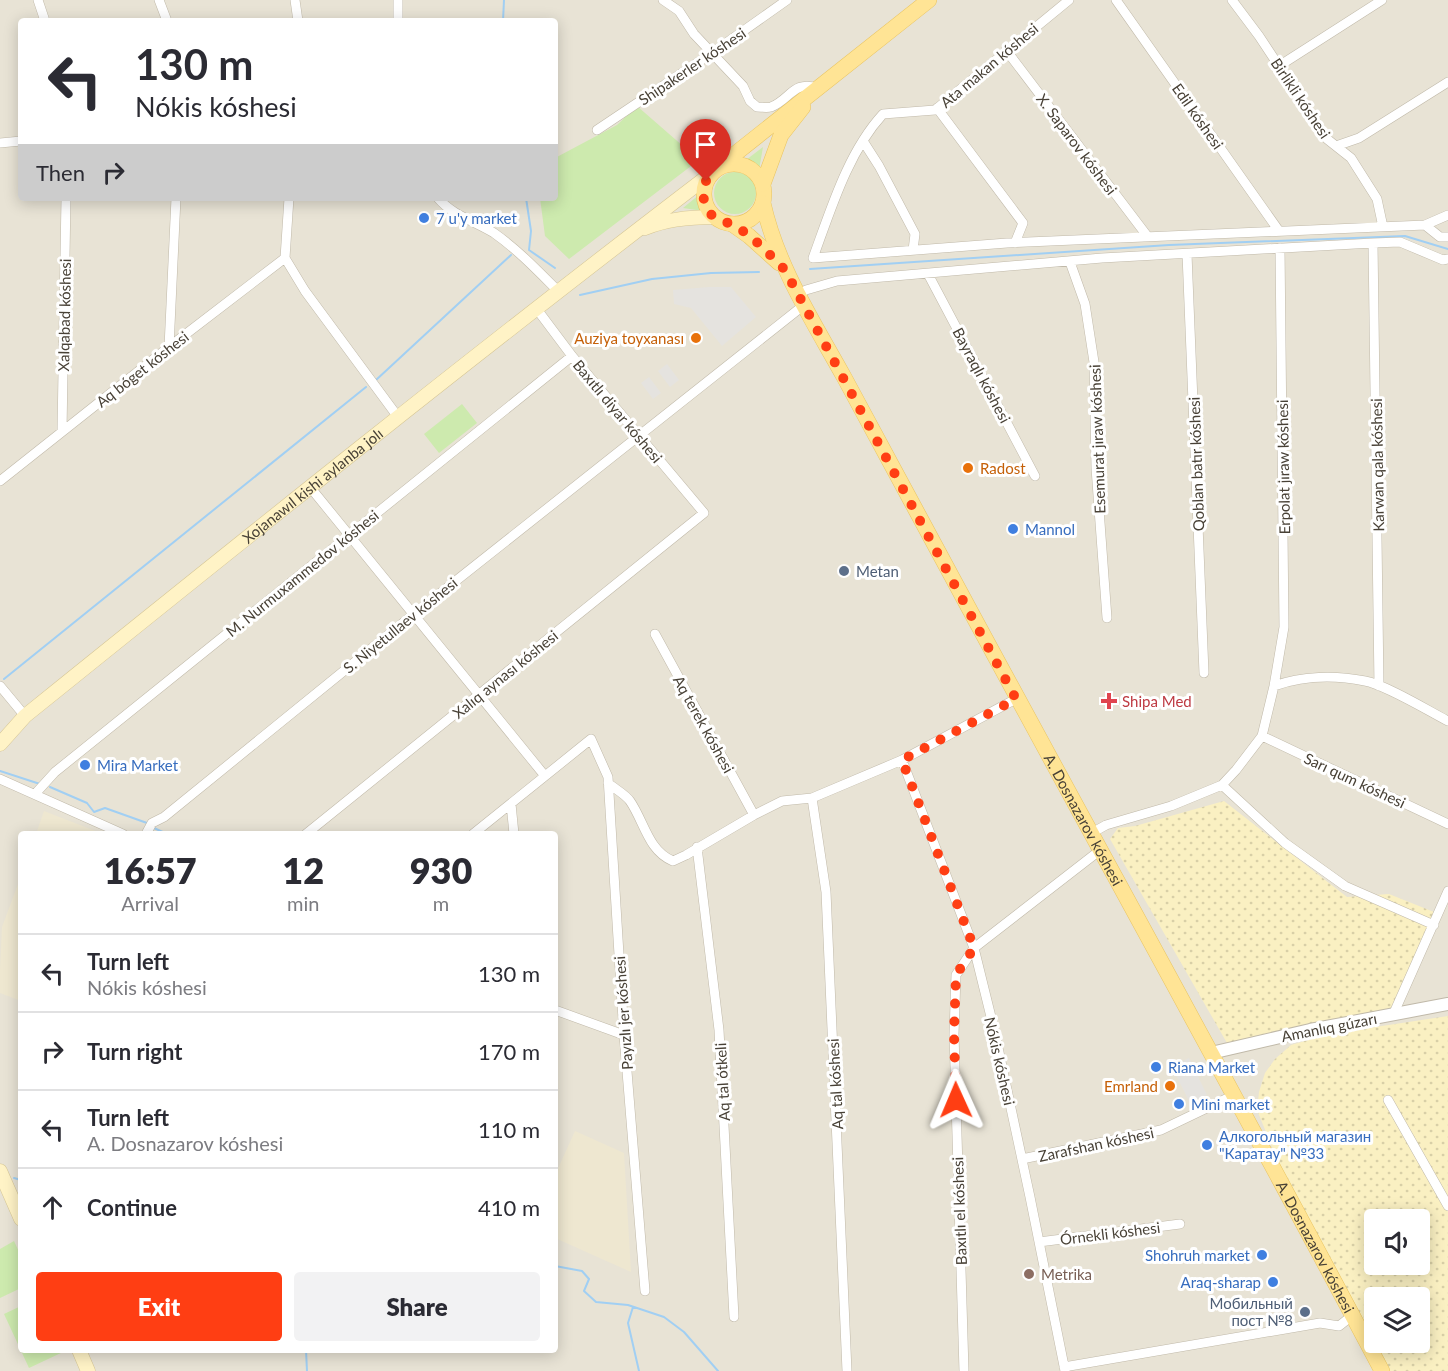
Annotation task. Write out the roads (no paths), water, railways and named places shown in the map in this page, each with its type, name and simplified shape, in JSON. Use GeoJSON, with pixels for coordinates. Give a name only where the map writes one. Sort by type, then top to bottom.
{"type":"FeatureCollection","features":[{"type":"Feature","properties":{"kind":"main road","name":"Xojanawıl kishi aylanba jolı"},"geometry":{"type":"LineString","coordinates":[[0,744],[25,716],[310,487],[929,0]]}},
{"type":"Feature","properties":{"kind":"main road","name":"Xojanawıl kishi aylanba jolı"},"geometry":{"type":"LineString","coordinates":[[763,184],[781,135],[817,88]]}},
{"type":"Feature","properties":{"kind":"main road"},"geometry":{"type":"LineString","coordinates":[[763,203],[751,219],[732,224],[714,217],[707,209],[703,190],[706,181],[714,171],[734,163],[743,165],[758,175],[763,184],[763,203],[775,246],[785,270]]}},
{"type":"Feature","properties":{"kind":"main road","name":"Xojanawıl kishi aylanba jolı"},"geometry":{"type":"LineString","coordinates":[[632,233],[671,220],[714,217]]}},
{"type":"Feature","properties":{"kind":"main road"},"geometry":{"type":"LineString","coordinates":[[732,224],[764,249],[785,270]]}},
{"type":"Feature","properties":{"kind":"main road","name":"A. Dosnazarov kóshesi"},"geometry":{"type":"LineString","coordinates":[[785,270],[1382,1371]]}},
{"type":"Feature","properties":{"kind":"main road"},"geometry":{"type":"LineString","coordinates":[[0,1172],[18,1212]]}},
{"type":"Feature","properties":{"kind":"main road"},"geometry":{"type":"LineString","coordinates":[[80,1353],[88,1371]]}},
{"type":"Feature","properties":{"kind":"street"},"geometry":{"type":"LineString","coordinates":[[38,0],[44,18]]}},
{"type":"Feature","properties":{"kind":"street"},"geometry":{"type":"LineString","coordinates":[[159,0],[166,18]]}},
{"type":"Feature","properties":{"kind":"street"},"geometry":{"type":"LineString","coordinates":[[295,0],[298,18]]}},
{"type":"Feature","properties":{"kind":"street"},"geometry":{"type":"LineString","coordinates":[[398,0],[398,18]]}},
{"type":"Feature","properties":{"kind":"street"},"geometry":{"type":"LineString","coordinates":[[663,0],[679,11],[694,34],[743,86],[750,101],[757,107],[771,107],[799,87],[808,85],[817,88]]}},
{"type":"Feature","properties":{"kind":"street","name":"Shipakerler kóshesi"},"geometry":{"type":"LineString","coordinates":[[597,130],[787,0]]}},
{"type":"Feature","properties":{"kind":"street","name":"Ata makan kóshesi"},"geometry":{"type":"LineString","coordinates":[[913,250],[813,258],[843,178],[874,124],[883,114],[935,110],[1069,0]]}},
{"type":"Feature","properties":{"kind":"street","name":"Edil kóshesi"},"geometry":{"type":"LineString","coordinates":[[1116,0],[1280,231]]}},
{"type":"Feature","properties":{"kind":"street","name":"Birlikli kóshesi"},"geometry":{"type":"LineString","coordinates":[[1232,0],[1327,139],[1351,158],[1377,199],[1383,227]]}},
{"type":"Feature","properties":{"kind":"street"},"geometry":{"type":"LineString","coordinates":[[1279,66],[1382,0]]}},
{"type":"Feature","properties":{"kind":"street","name":"X. Saparov kóshesi"},"geometry":{"type":"LineString","coordinates":[[1006,50],[1148,237]]}},
{"type":"Feature","properties":{"kind":"street"},"geometry":{"type":"LineString","coordinates":[[1336,146],[1359,138],[1448,82]]}},
{"type":"Feature","properties":{"kind":"street"},"geometry":{"type":"LineString","coordinates":[[938,108],[1023,223],[1015,243]]}},
{"type":"Feature","properties":{"kind":"street"},"geometry":{"type":"LineString","coordinates":[[0,143],[18,141]]}},
{"type":"Feature","properties":{"kind":"street"},"geometry":{"type":"LineString","coordinates":[[864,141],[915,234],[913,250],[1015,243],[1425,225],[1448,214]]}},
{"type":"Feature","properties":{"kind":"street","name":"Xalqabad kóshesi"},"geometry":{"type":"LineString","coordinates":[[63,431],[66,201]]}},
{"type":"Feature","properties":{"kind":"street"},"geometry":{"type":"LineString","coordinates":[[169,347],[176,201]]}},
{"type":"Feature","properties":{"kind":"street"},"geometry":{"type":"LineString","coordinates":[[289,201],[285,258],[305,291],[398,417]]}},
{"type":"Feature","properties":{"kind":"street"},"geometry":{"type":"LineString","coordinates":[[440,201],[466,220],[491,231],[510,245],[558,291]]}},
{"type":"Feature","properties":{"kind":"street"},"geometry":{"type":"LineString","coordinates":[[1425,225],[1440,237],[1448,237]]}},
{"type":"Feature","properties":{"kind":"street","name":"S. Niyetullaev kóshesi"},"geometry":{"type":"LineString","coordinates":[[148,831],[152,823],[164,817],[638,435],[801,300],[806,290],[837,281],[1070,262],[1373,243],[1400,242],[1443,260],[1448,259]]}},
{"type":"Feature","properties":{"kind":"street","name":"Karwan qala kóshesi"},"geometry":{"type":"LineString","coordinates":[[1373,243],[1379,686]]}},
{"type":"Feature","properties":{"kind":"street","name":"Erpolat jıraw kóshesi"},"geometry":{"type":"LineString","coordinates":[[1262,736],[1274,686],[1284,627],[1280,248]]}},
{"type":"Feature","properties":{"kind":"street","name":"Qoblan batır kóshesi"},"geometry":{"type":"LineString","coordinates":[[1187,254],[1204,673]]}},
{"type":"Feature","properties":{"kind":"street","name":"Aq bóget kóshesi"},"geometry":{"type":"LineString","coordinates":[[0,481],[285,258]]}},
{"type":"Feature","properties":{"kind":"street","name":"Esemurat jıraw kóshesi"},"geometry":{"type":"LineString","coordinates":[[1070,262],[1085,304],[1094,362],[1096,468],[1107,618]]}},
{"type":"Feature","properties":{"kind":"street","name":"Bayraqlı kóshesi"},"geometry":{"type":"LineString","coordinates":[[928,274],[1035,476]]}},
{"type":"Feature","properties":{"kind":"street","name":"Baxıtlı diyar kóshesi"},"geometry":{"type":"LineString","coordinates":[[536,308],[572,356],[704,513]]}},
{"type":"Feature","properties":{"kind":"street","name":"M. Nurmuxammedov kóshesi"},"geometry":{"type":"LineString","coordinates":[[35,794],[55,771],[572,356]]}},
{"type":"Feature","properties":{"kind":"street"},"geometry":{"type":"LineString","coordinates":[[310,487],[545,776],[477,831]]}},
{"type":"Feature","properties":{"kind":"street","name":"Xalıq aynası kóshesi"},"geometry":{"type":"LineString","coordinates":[[310,831],[704,513]]}},
{"type":"Feature","properties":{"kind":"street","name":"Aq terek kóshesi"},"geometry":{"type":"LineString","coordinates":[[655,634],[754,814]]}},
{"type":"Feature","properties":{"kind":"street"},"geometry":{"type":"LineString","coordinates":[[1274,686],[1294,679],[1325,678],[1366,681],[1448,720]]}},
{"type":"Feature","properties":{"kind":"street"},"geometry":{"type":"LineString","coordinates":[[0,686],[25,716]]}},
{"type":"Feature","properties":{"kind":"street"},"geometry":{"type":"LineString","coordinates":[[608,783],[628,798],[643,822],[652,845],[663,857],[673,861],[754,814],[782,801],[812,798],[902,760],[1016,699]]}},
{"type":"Feature","properties":{"kind":"street"},"geometry":{"type":"LineString","coordinates":[[1090,834],[1106,825],[1171,806],[1222,785],[1262,736]]}},
{"type":"Feature","properties":{"kind":"street","name":"Sarı qum kóshesi"},"geometry":{"type":"LineString","coordinates":[[1262,736],[1448,824]]}},
{"type":"Feature","properties":{"kind":"street","name":"Payızlı jer kóshesi"},"geometry":{"type":"LineString","coordinates":[[545,776],[591,739],[608,777],[624,1035],[645,1291]]}},
{"type":"Feature","properties":{"kind":"street","name":"Nókis kóshesi"},"geometry":{"type":"LineString","coordinates":[[902,760],[974,948],[994,1029],[1065,1369]]}},
{"type":"Feature","properties":{"kind":"street"},"geometry":{"type":"LineString","coordinates":[[0,779],[116,831]]}},
{"type":"Feature","properties":{"kind":"street"},"geometry":{"type":"LineString","coordinates":[[1222,785],[1285,843],[1345,886],[1434,925]]}},
{"type":"Feature","properties":{"kind":"street","name":"Aq tal kóshesi"},"geometry":{"type":"LineString","coordinates":[[812,798],[826,892],[847,1371]]}},
{"type":"Feature","properties":{"kind":"street"},"geometry":{"type":"LineString","coordinates":[[511,804],[514,831]]}},
{"type":"Feature","properties":{"kind":"street","name":"Aq tal ótkeli"},"geometry":{"type":"LineString","coordinates":[[697,847],[719,1030],[734,1317]]}},
{"type":"Feature","properties":{"kind":"street","name":"Baxıtlı el kóshesi"},"geometry":{"type":"LineString","coordinates":[[964,1371],[954,1034],[956,975],[974,948],[1099,851]]}},
{"type":"Feature","properties":{"kind":"street"},"geometry":{"type":"LineString","coordinates":[[1393,1015],[1448,891]]}},
{"type":"Feature","properties":{"kind":"street","name":"Amanlıq gúzarı"},"geometry":{"type":"LineString","coordinates":[[1211,1053],[1310,1030],[1448,1004]]}},
{"type":"Feature","properties":{"kind":"street"},"geometry":{"type":"LineString","coordinates":[[558,1011],[624,1035]]}},
{"type":"Feature","properties":{"kind":"street","name":"Zarafshan kóshesi"},"geometry":{"type":"LineString","coordinates":[[1022,1160],[1161,1130],[1234,1095]]}},
{"type":"Feature","properties":{"kind":"street"},"geometry":{"type":"LineString","coordinates":[[1388,1100],[1448,1206]]}},
{"type":"Feature","properties":{"kind":"street","name":"Órnekli kóshesi"},"geometry":{"type":"LineString","coordinates":[[1039,1242],[1180,1224]]}},
{"type":"Feature","properties":{"kind":"street"},"geometry":{"type":"LineString","coordinates":[[1065,1369],[1320,1323],[1339,1326],[1353,1315]]}},
{"type":"Feature","properties":{"kind":"waterway"},"geometry":{"type":"LineString","coordinates":[[503,18],[504,0]]}},
{"type":"Feature","properties":{"kind":"waterway"},"geometry":{"type":"LineString","coordinates":[[526,201],[531,231],[529,250],[555,268]]}},
{"type":"Feature","properties":{"kind":"waterway"},"geometry":{"type":"LineString","coordinates":[[810,269],[1169,245],[1405,236],[1448,249]]}},
{"type":"Feature","properties":{"kind":"waterway"},"geometry":{"type":"LineString","coordinates":[[376,380],[511,255]]}},
{"type":"Feature","properties":{"kind":"waterway"},"geometry":{"type":"LineString","coordinates":[[580,295],[652,279],[711,273],[759,272]]}},
{"type":"Feature","properties":{"kind":"waterway"},"geometry":{"type":"LineString","coordinates":[[4,679],[366,387]]}},
{"type":"Feature","properties":{"kind":"waterway"},"geometry":{"type":"LineString","coordinates":[[0,771],[40,784]]}},
{"type":"Feature","properties":{"kind":"waterway"},"geometry":{"type":"LineString","coordinates":[[50,787],[87,803],[94,812],[105,808],[147,823]]}},
{"type":"Feature","properties":{"kind":"waterway"},"geometry":{"type":"LineString","coordinates":[[154,828],[160,831]]}},
{"type":"Feature","properties":{"kind":"waterway"},"geometry":{"type":"LineString","coordinates":[[14,1178],[18,1179]]}},
{"type":"Feature","properties":{"kind":"waterway"},"geometry":{"type":"LineString","coordinates":[[558,1267],[582,1271],[589,1279],[584,1291],[596,1302],[628,1305],[664,1317],[684,1332],[718,1371]]}},
{"type":"Feature","properties":{"kind":"waterway"},"geometry":{"type":"LineString","coordinates":[[633,1307],[628,1323],[639,1371]]}},
{"type":"Feature","properties":{"kind":"waterway"},"geometry":{"type":"LineString","coordinates":[[306,1353],[307,1371]]}},
{"type":"Feature","properties":{"kind":"place","name":"7 u'y market"},"geometry":{"type":"Point","coordinates":[424,218]}},
{"type":"Feature","properties":{"kind":"place","name":"Auziya toyxanası"},"geometry":{"type":"Point","coordinates":[696,338]}},
{"type":"Feature","properties":{"kind":"place","name":"Radost"},"geometry":{"type":"Point","coordinates":[968,468]}},
{"type":"Feature","properties":{"kind":"place","name":"Mannol"},"geometry":{"type":"Point","coordinates":[1013,529]}},
{"type":"Feature","properties":{"kind":"place","name":"Metan"},"geometry":{"type":"Point","coordinates":[844,571]}},
{"type":"Feature","properties":{"kind":"place","name":"Shipa Med"},"geometry":{"type":"Point","coordinates":[1109,701]}},
{"type":"Feature","properties":{"kind":"place","name":"Mira Market"},"geometry":{"type":"Point","coordinates":[85,765]}},
{"type":"Feature","properties":{"kind":"place","name":"Riana Market"},"geometry":{"type":"Point","coordinates":[1156,1067]}},
{"type":"Feature","properties":{"kind":"place","name":"Emrland"},"geometry":{"type":"Point","coordinates":[1170,1086]}},
{"type":"Feature","properties":{"kind":"place","name":"Mini market"},"geometry":{"type":"Point","coordinates":[1179,1104]}},
{"type":"Feature","properties":{"kind":"place","name":"Алкогольный магазин \"Каратау\" №33"},"geometry":{"type":"Point","coordinates":[1207,1145]}},
{"type":"Feature","properties":{"kind":"place","name":"Shohruh market"},"geometry":{"type":"Point","coordinates":[1262,1255]}},
{"type":"Feature","properties":{"kind":"place","name":"Metrika"},"geometry":{"type":"Point","coordinates":[1029,1274]}},
{"type":"Feature","properties":{"kind":"place","name":"Araq-sharap"},"geometry":{"type":"Point","coordinates":[1273,1282]}},
{"type":"Feature","properties":{"kind":"place","name":"Мобильный пост №8"},"geometry":{"type":"Point","coordinates":[1305,1312]}}]}
